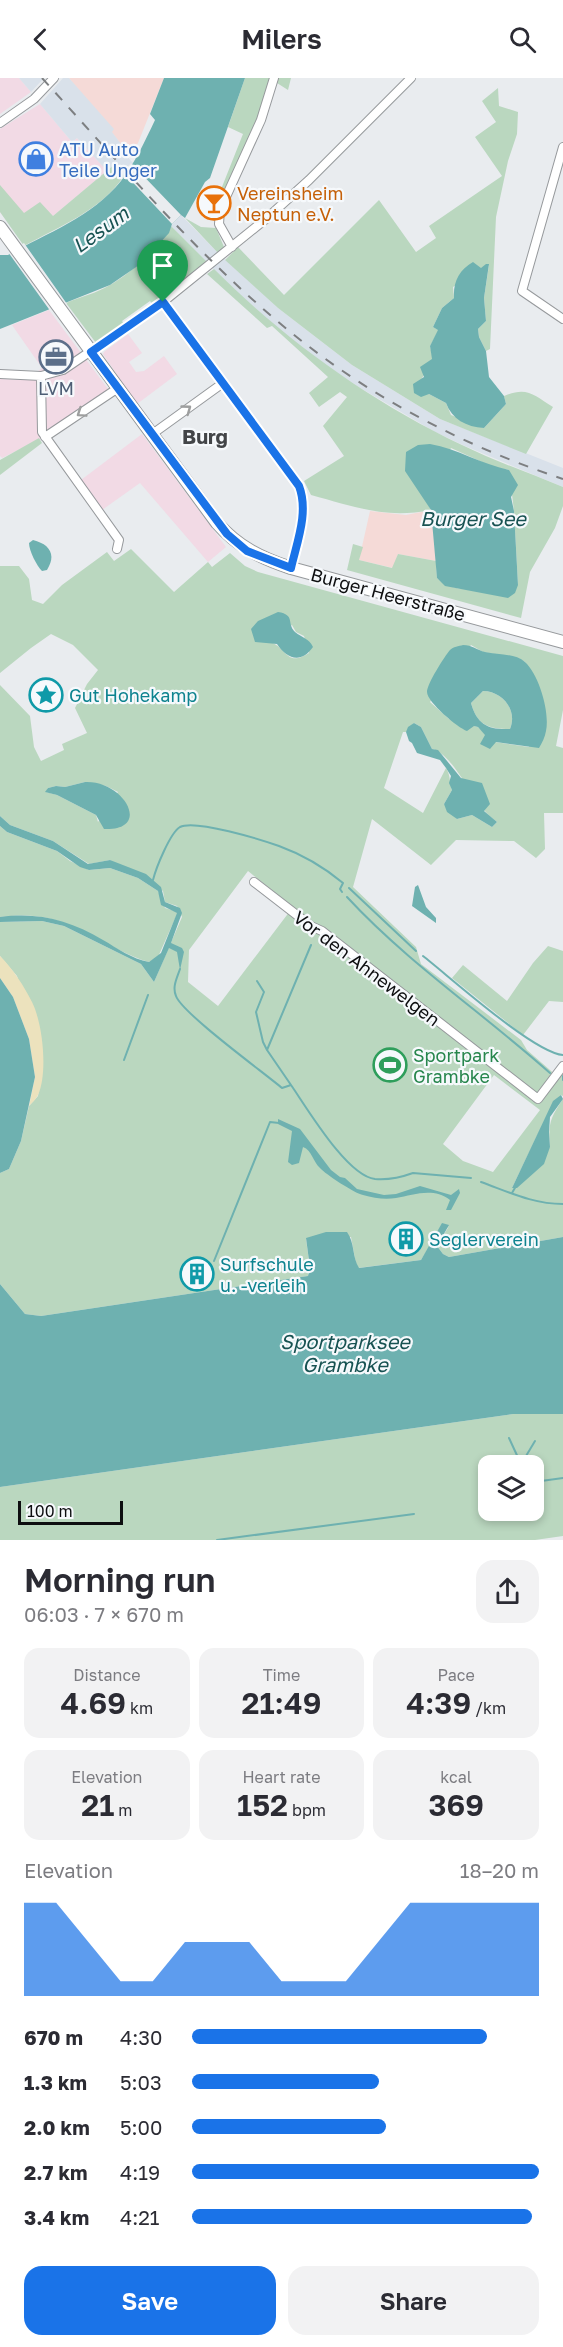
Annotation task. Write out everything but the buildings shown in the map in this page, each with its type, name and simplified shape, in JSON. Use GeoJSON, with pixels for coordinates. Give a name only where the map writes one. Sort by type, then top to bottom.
{"type":"FeatureCollection","features":[{"type":"Feature","properties":{"kind":"main road","name":"Burger Heerstraße"},"geometry":{"type":"LineString","coordinates":[[0,227],[227,534],[247,551],[291,568],[563,642]]}},
{"type":"Feature","properties":{"kind":"street"},"geometry":{"type":"LineString","coordinates":[[0,123],[34,99],[54,78]]}},
{"type":"Feature","properties":{"kind":"street"},"geometry":{"type":"LineString","coordinates":[[232,248],[219,224],[220,210],[261,120],[274,78]]}},
{"type":"Feature","properties":{"kind":"street"},"geometry":{"type":"LineString","coordinates":[[0,374],[41,376],[63,370],[163,302],[232,248],[309,180],[411,78]]}},
{"type":"Feature","properties":{"kind":"street"},"geometry":{"type":"LineString","coordinates":[[563,147],[560,174],[522,291],[563,319]]}},
{"type":"Feature","properties":{"kind":"street"},"geometry":{"type":"LineString","coordinates":[[163,302],[299,486],[304,499],[291,568]]}},
{"type":"Feature","properties":{"kind":"street"},"geometry":{"type":"LineString","coordinates":[[41,376],[42,432],[119,540],[117,549]]}},
{"type":"Feature","properties":{"kind":"street"},"geometry":{"type":"LineString","coordinates":[[152,435],[223,383]]}},
{"type":"Feature","properties":{"kind":"street"},"geometry":{"type":"LineString","coordinates":[[45,437],[118,388]]}},
{"type":"Feature","properties":{"kind":"street","name":"Vor den Ahnewelgen"},"geometry":{"type":"LineString","coordinates":[[254,882],[311,926],[322,931],[538,1099],[563,1066]]}},
{"type":"Feature","properties":{"kind":"shaded area"},"geometry":{"type":"Polygon","coordinates":[[[0,78],[19,78],[31,92],[0,114],[0,78]]]}},
{"type":"Feature","properties":{"kind":"shaded area"},"geometry":{"type":"Polygon","coordinates":[[[19,78],[44,78],[31,92],[19,78]]]}},
{"type":"Feature","properties":{"kind":"shaded area"},"geometry":{"type":"Polygon","coordinates":[[[63,78],[69,78],[114,129],[112,132],[124,148],[123,152],[133,163],[124,176],[115,165],[107,171],[77,138],[72,142],[40,104],[63,78]]]}},
{"type":"Feature","properties":{"kind":"shaded area"},"geometry":{"type":"Polygon","coordinates":[[[69,78],[164,78],[138,143],[128,157],[123,152],[124,148],[69,78]]]}},
{"type":"Feature","properties":{"kind":"shaded area"},"geometry":{"type":"Polygon","coordinates":[[[40,104],[72,142],[77,138],[107,171],[53,216],[9,223],[0,212],[0,129],[40,104]]]}},
{"type":"Feature","properties":{"kind":"shaded area"},"geometry":{"type":"Polygon","coordinates":[[[181,215],[218,253],[278,308],[352,365],[440,419],[563,468],[563,487],[435,432],[327,366],[294,342],[230,286],[171,226],[181,215]]]}},
{"type":"Feature","properties":{"kind":"shaded area"},"geometry":{"type":"Polygon","coordinates":[[[49,310],[111,393],[46,436],[2,458],[0,456],[0,379],[27,380],[42,368],[12,325],[49,310]]]}},
{"type":"Feature","properties":{"kind":"shaded area"},"geometry":{"type":"Polygon","coordinates":[[[128,334],[142,353],[129,362],[136,372],[144,371],[164,356],[177,374],[137,404],[103,354],[128,334]]]}},
{"type":"Feature","properties":{"kind":"shaded area"},"geometry":{"type":"Polygon","coordinates":[[[142,434],[226,547],[208,562],[140,483],[102,510],[81,480],[142,434]]]}},
{"type":"Feature","properties":{"kind":"shaded area"},"geometry":{"type":"Polygon","coordinates":[[[431,510],[436,561],[398,554],[393,568],[359,560],[370,511],[406,515],[431,510]]]}},
{"type":"Feature","properties":{"kind":"green space"},"geometry":{"type":"Polygon","coordinates":[[[245,78],[291,78],[288,90],[277,83],[218,208],[214,207],[243,134],[228,127],[245,78]]]}},
{"type":"Feature","properties":{"kind":"green space"},"geometry":{"type":"Polygon","coordinates":[[[498,88],[499,106],[518,112],[517,134],[508,161],[496,217],[490,349],[486,351],[478,329],[486,321],[484,298],[489,265],[453,287],[454,298],[442,308],[433,327],[439,330],[430,346],[433,359],[421,380],[429,394],[446,403],[451,415],[484,428],[506,404],[504,396],[512,393],[530,393],[553,407],[526,454],[440,419],[352,365],[278,308],[225,260],[238,247],[284,295],[379,200],[416,252],[436,238],[429,226],[502,176],[475,137],[496,122],[482,101],[498,88]]]}},
{"type":"Feature","properties":{"kind":"green space"},"geometry":{"type":"Polygon","coordinates":[[[115,164],[124,176],[103,199],[78,217],[24,246],[0,212],[0,185],[24,213],[40,202],[53,216],[115,164]]]}},
{"type":"Feature","properties":{"kind":"green space"},"geometry":{"type":"Polygon","coordinates":[[[185,218],[201,227],[216,228],[224,247],[218,253],[185,218]]]}},
{"type":"Feature","properties":{"kind":"green space"},"geometry":{"type":"Polygon","coordinates":[[[171,226],[207,262],[153,305],[150,301],[122,321],[125,325],[96,343],[66,303],[94,293],[117,281],[154,250],[171,226]]]}},
{"type":"Feature","properties":{"kind":"green space"},"geometry":{"type":"Polygon","coordinates":[[[214,269],[270,321],[330,368],[362,389],[462,445],[563,487],[563,506],[555,528],[530,572],[521,618],[347,570],[353,544],[363,547],[359,560],[392,568],[398,554],[436,561],[437,578],[454,587],[475,589],[518,585],[509,470],[493,467],[451,448],[424,497],[431,510],[385,512],[311,495],[304,481],[344,456],[323,426],[347,397],[340,392],[319,407],[309,393],[328,377],[272,326],[267,328],[207,274],[214,269]]]}},
{"type":"Feature","properties":{"kind":"green space"},"geometry":{"type":"Polygon","coordinates":[[[39,438],[42,443],[0,475],[0,460],[39,438]]]}},
{"type":"Feature","properties":{"kind":"green space"},"geometry":{"type":"Polygon","coordinates":[[[131,549],[174,592],[208,562],[212,567],[230,553],[245,566],[258,572],[563,656],[563,710],[556,746],[563,748],[563,813],[544,813],[545,849],[536,858],[514,841],[456,840],[431,865],[372,819],[353,887],[416,947],[421,964],[521,1040],[527,1050],[558,1077],[563,1072],[563,1096],[561,1095],[547,1115],[512,1188],[550,1147],[551,1122],[563,1099],[563,1237],[449,1257],[443,1254],[437,1246],[449,1226],[431,1244],[421,1260],[358,1268],[351,1237],[306,1239],[310,1268],[308,1276],[41,1316],[25,1314],[0,1284],[0,1173],[9,1169],[21,1141],[29,1106],[38,1096],[43,1060],[17,976],[0,956],[0,922],[42,921],[64,926],[141,964],[154,982],[182,917],[177,906],[165,902],[163,891],[110,860],[89,864],[53,841],[10,825],[0,816],[0,685],[30,716],[34,747],[41,761],[64,750],[62,744],[87,733],[75,708],[87,684],[98,670],[73,645],[51,634],[0,673],[0,566],[19,566],[29,579],[32,600],[43,604],[62,585],[107,552],[114,561],[131,549]],[[292,625],[270,642],[291,657],[301,657],[309,653],[304,636],[296,632],[292,625]],[[471,645],[430,702],[449,719],[478,727],[495,742],[529,747],[537,682],[525,662],[518,658],[483,652],[471,645]],[[414,723],[406,732],[403,732],[384,788],[423,813],[446,768],[452,790],[444,804],[457,819],[472,815],[492,827],[497,822],[483,809],[446,758],[432,749],[421,727],[414,723]],[[85,782],[48,788],[46,792],[57,795],[96,815],[98,822],[118,792],[106,786],[85,782]],[[248,871],[189,950],[188,982],[218,1006],[293,907],[248,871]],[[494,1075],[443,1144],[463,1161],[493,1172],[540,1110],[494,1075]]]}},
{"type":"Feature","properties":{"kind":"green space"},"geometry":{"type":"Polygon","coordinates":[[[483,691],[496,694],[507,703],[512,715],[510,729],[490,727],[480,721],[471,703],[483,691]]]}},
{"type":"Feature","properties":{"kind":"green space"},"geometry":{"type":"Polygon","coordinates":[[[0,826],[7,832],[57,851],[70,861],[89,870],[110,868],[138,878],[158,891],[165,908],[178,912],[158,957],[149,962],[142,960],[60,921],[23,915],[0,917],[0,826]]]}},
{"type":"Feature","properties":{"kind":"green space"},"geometry":{"type":"Polygon","coordinates":[[[548,946],[563,951],[563,1002],[549,1001],[523,1035],[452,978],[463,965],[507,1001],[533,963],[548,946]]]}},
{"type":"Feature","properties":{"kind":"green space"},"geometry":{"type":"Polygon","coordinates":[[[513,1414],[563,1414],[563,1536],[535,1540],[0,1540],[0,1487],[513,1414]]]}},
{"type":"Feature","properties":{"kind":"sand"},"geometry":{"type":"Polygon","coordinates":[[[0,956],[14,972],[32,1002],[39,1023],[43,1048],[43,1074],[38,1095],[29,1106],[35,1077],[29,1039],[13,997],[0,978],[0,956]]]}},
{"type":"Feature","properties":{"kind":"water","name":"Lesum"},"geometry":{"type":"Polygon","coordinates":[[[164,78],[245,78],[210,178],[205,182],[185,218],[181,215],[172,224],[169,233],[142,263],[110,285],[0,329],[0,255],[8,255],[68,223],[97,205],[109,194],[121,181],[140,152],[155,120],[150,114],[164,78]]]}},
{"type":"Feature","properties":{"kind":"water"},"geometry":{"type":"Polygon","coordinates":[[[473,262],[481,268],[489,264],[484,298],[486,321],[478,329],[486,351],[489,377],[504,396],[506,404],[484,428],[471,426],[456,418],[446,403],[429,394],[421,397],[414,393],[413,384],[424,377],[420,367],[432,359],[430,346],[438,330],[433,327],[442,308],[454,298],[458,277],[473,262]]]}},
{"type":"Feature","properties":{"kind":"water","name":"Burger See"},"geometry":{"type":"Polygon","coordinates":[[[430,444],[509,470],[518,485],[511,497],[514,511],[518,585],[515,593],[508,598],[445,586],[437,578],[431,510],[405,471],[406,452],[418,445],[430,444]]]}},
{"type":"Feature","properties":{"kind":"water"},"geometry":{"type":"Polygon","coordinates":[[[33,540],[50,550],[51,559],[47,570],[42,571],[30,550],[29,543],[33,540]]]}},
{"type":"Feature","properties":{"kind":"water"},"geometry":{"type":"Polygon","coordinates":[[[278,612],[289,617],[292,629],[313,647],[304,656],[294,658],[285,653],[277,644],[255,642],[251,629],[258,621],[278,612]]]}},
{"type":"Feature","properties":{"kind":"water"},"geometry":{"type":"Polygon","coordinates":[[[463,645],[485,652],[516,657],[530,668],[545,704],[546,733],[539,748],[496,742],[490,749],[480,744],[485,735],[478,727],[474,726],[467,731],[463,729],[432,702],[427,692],[440,664],[450,650],[463,645]],[[483,691],[471,703],[477,716],[480,721],[490,727],[510,729],[512,715],[507,703],[490,692],[483,691]]]}},
{"type":"Feature","properties":{"kind":"water"},"geometry":{"type":"Polygon","coordinates":[[[414,723],[421,727],[432,749],[438,750],[461,778],[482,783],[490,804],[484,811],[497,822],[492,827],[472,815],[457,819],[447,812],[444,804],[452,790],[449,783],[451,776],[440,760],[417,753],[406,732],[408,727],[414,723]]]}},
{"type":"Feature","properties":{"kind":"water"},"geometry":{"type":"Polygon","coordinates":[[[85,782],[111,789],[121,797],[128,805],[130,814],[127,822],[119,827],[104,829],[96,815],[57,795],[45,792],[48,788],[56,786],[65,787],[85,782]]]}},
{"type":"Feature","properties":{"kind":"water"},"geometry":{"type":"Polygon","coordinates":[[[0,816],[10,825],[53,841],[88,864],[110,860],[146,874],[161,887],[165,902],[180,908],[182,913],[171,943],[182,948],[184,952],[180,970],[177,952],[169,948],[154,982],[141,964],[64,926],[42,921],[0,922],[0,917],[14,916],[53,919],[78,927],[131,956],[149,962],[161,953],[177,913],[161,905],[158,891],[138,878],[110,868],[89,870],[80,867],[57,851],[7,832],[0,826],[0,816]]]}},
{"type":"Feature","properties":{"kind":"water"},"geometry":{"type":"Polygon","coordinates":[[[418,885],[426,907],[436,918],[436,923],[412,906],[415,887],[418,885]]]}},
{"type":"Feature","properties":{"kind":"water"},"geometry":{"type":"Polygon","coordinates":[[[0,978],[13,997],[29,1039],[35,1077],[21,1141],[9,1169],[0,1173],[0,978]]]}},
{"type":"Feature","properties":{"kind":"water"},"geometry":{"type":"Polygon","coordinates":[[[561,1095],[563,1099],[550,1117],[550,1147],[544,1164],[517,1188],[512,1188],[553,1101],[561,1095]]]}},
{"type":"Feature","properties":{"kind":"water"},"geometry":{"type":"Polygon","coordinates":[[[278,1119],[300,1129],[331,1170],[345,1178],[357,1189],[384,1195],[396,1194],[420,1186],[451,1195],[459,1189],[460,1193],[451,1210],[446,1210],[450,1200],[437,1194],[423,1193],[388,1199],[359,1194],[323,1171],[303,1147],[299,1163],[292,1165],[288,1162],[292,1131],[278,1124],[278,1119]]]}},
{"type":"Feature","properties":{"kind":"water","name":"Sportparksee Grambke"},"geometry":{"type":"Polygon","coordinates":[[[442,1223],[449,1225],[437,1246],[443,1254],[449,1257],[563,1237],[563,1414],[513,1414],[0,1487],[0,1284],[25,1314],[41,1316],[308,1276],[310,1268],[306,1238],[326,1232],[347,1232],[359,1268],[421,1260],[442,1223]]]}},
{"type":"Feature","properties":{"kind":"pier"},"geometry":{"type":"Polygon","coordinates":[[[131,163],[181,215],[172,224],[123,172],[131,163]]]}},
{"type":"Feature","properties":{"kind":"pier"},"geometry":{"type":"Polygon","coordinates":[[[24,243],[67,304],[63,307],[51,312],[8,252],[24,243]]]}},
{"type":"Feature","properties":{"kind":"waterway"},"geometry":{"type":"LineString","coordinates":[[153,880],[172,836],[180,827],[188,825],[244,835],[296,853],[343,883],[340,889],[342,892]]}},
{"type":"Feature","properties":{"kind":"waterway"},"geometry":{"type":"LineString","coordinates":[[349,888],[416,951]]}},
{"type":"Feature","properties":{"kind":"waterway"},"geometry":{"type":"LineString","coordinates":[[347,897],[395,944],[550,1073]]}},
{"type":"Feature","properties":{"kind":"waterway"},"geometry":{"type":"LineString","coordinates":[[291,1085],[267,1050],[311,945]]}},
{"type":"Feature","properties":{"kind":"waterway"},"geometry":{"type":"LineString","coordinates":[[423,956],[513,1028],[533,1042],[563,1055]]}},
{"type":"Feature","properties":{"kind":"waterway"},"geometry":{"type":"LineString","coordinates":[[180,969],[175,989],[181,1004],[207,1028],[282,1088],[291,1085],[328,1140],[352,1166],[364,1175],[375,1179],[394,1178],[413,1173],[471,1178]]}},
{"type":"Feature","properties":{"kind":"waterway"},"geometry":{"type":"LineString","coordinates":[[257,981],[264,992],[256,1012],[267,1050]]}},
{"type":"Feature","properties":{"kind":"waterway"},"geometry":{"type":"LineString","coordinates":[[124,1060],[148,995]]}},
{"type":"Feature","properties":{"kind":"waterway"},"geometry":{"type":"LineString","coordinates":[[214,1261],[270,1122],[279,1123]]}},
{"type":"Feature","properties":{"kind":"waterway"},"geometry":{"type":"LineString","coordinates":[[481,1182],[531,1200],[563,1204]]}},
{"type":"Feature","properties":{"kind":"waterway"},"geometry":{"type":"LineString","coordinates":[[512,1193],[516,1186]]}},
{"type":"Feature","properties":{"kind":"waterway"},"geometry":{"type":"LineString","coordinates":[[509,1438],[517,1455]]}},
{"type":"Feature","properties":{"kind":"waterway"},"geometry":{"type":"LineString","coordinates":[[527,1455],[535,1441]]}},
{"type":"Feature","properties":{"kind":"waterway"},"geometry":{"type":"LineString","coordinates":[[544,1481],[563,1478]]}},
{"type":"Feature","properties":{"kind":"waterway"},"geometry":{"type":"LineString","coordinates":[[217,1540],[414,1514]]}},
{"type":"Feature","properties":{"kind":"railway"},"geometry":{"type":"LineString","coordinates":[[42,78],[167,216],[267,313],[303,342],[363,385],[427,422],[494,453],[563,479]]}},
{"type":"Feature","properties":{"kind":"place","name":"ATU Auto Teile Unger"},"geometry":{"type":"Point","coordinates":[36,159]}},
{"type":"Feature","properties":{"kind":"place","name":"Vereinsheim Neptun e.V."},"geometry":{"type":"Point","coordinates":[214,203]}},
{"type":"Feature","properties":{"kind":"place","name":"LVM"},"geometry":{"type":"Point","coordinates":[56,357]}},
{"type":"Feature","properties":{"kind":"place","name":"Gut Hohekamp"},"geometry":{"type":"Point","coordinates":[46,695]}},
{"type":"Feature","properties":{"kind":"place","name":"Sportpark Grambke"},"geometry":{"type":"Point","coordinates":[390,1065]}},
{"type":"Feature","properties":{"kind":"place","name":"Seglerverein"},"geometry":{"type":"Point","coordinates":[406,1239]}},
{"type":"Feature","properties":{"kind":"place","name":"Surfschule u. -verleih"},"geometry":{"type":"Point","coordinates":[197,1274]}},
{"type":"Feature","properties":{"kind":"district","name":"Burg"},"geometry":{"type":"Point","coordinates":[205,436]}},
{"type":"Feature","properties":{"kind":"route"},"geometry":{"type":"LineString","coordinates":[[163,302],[299,486],[304,499],[300,530],[291,568],[247,551],[227,534],[91,352],[163,302]]}}]}
